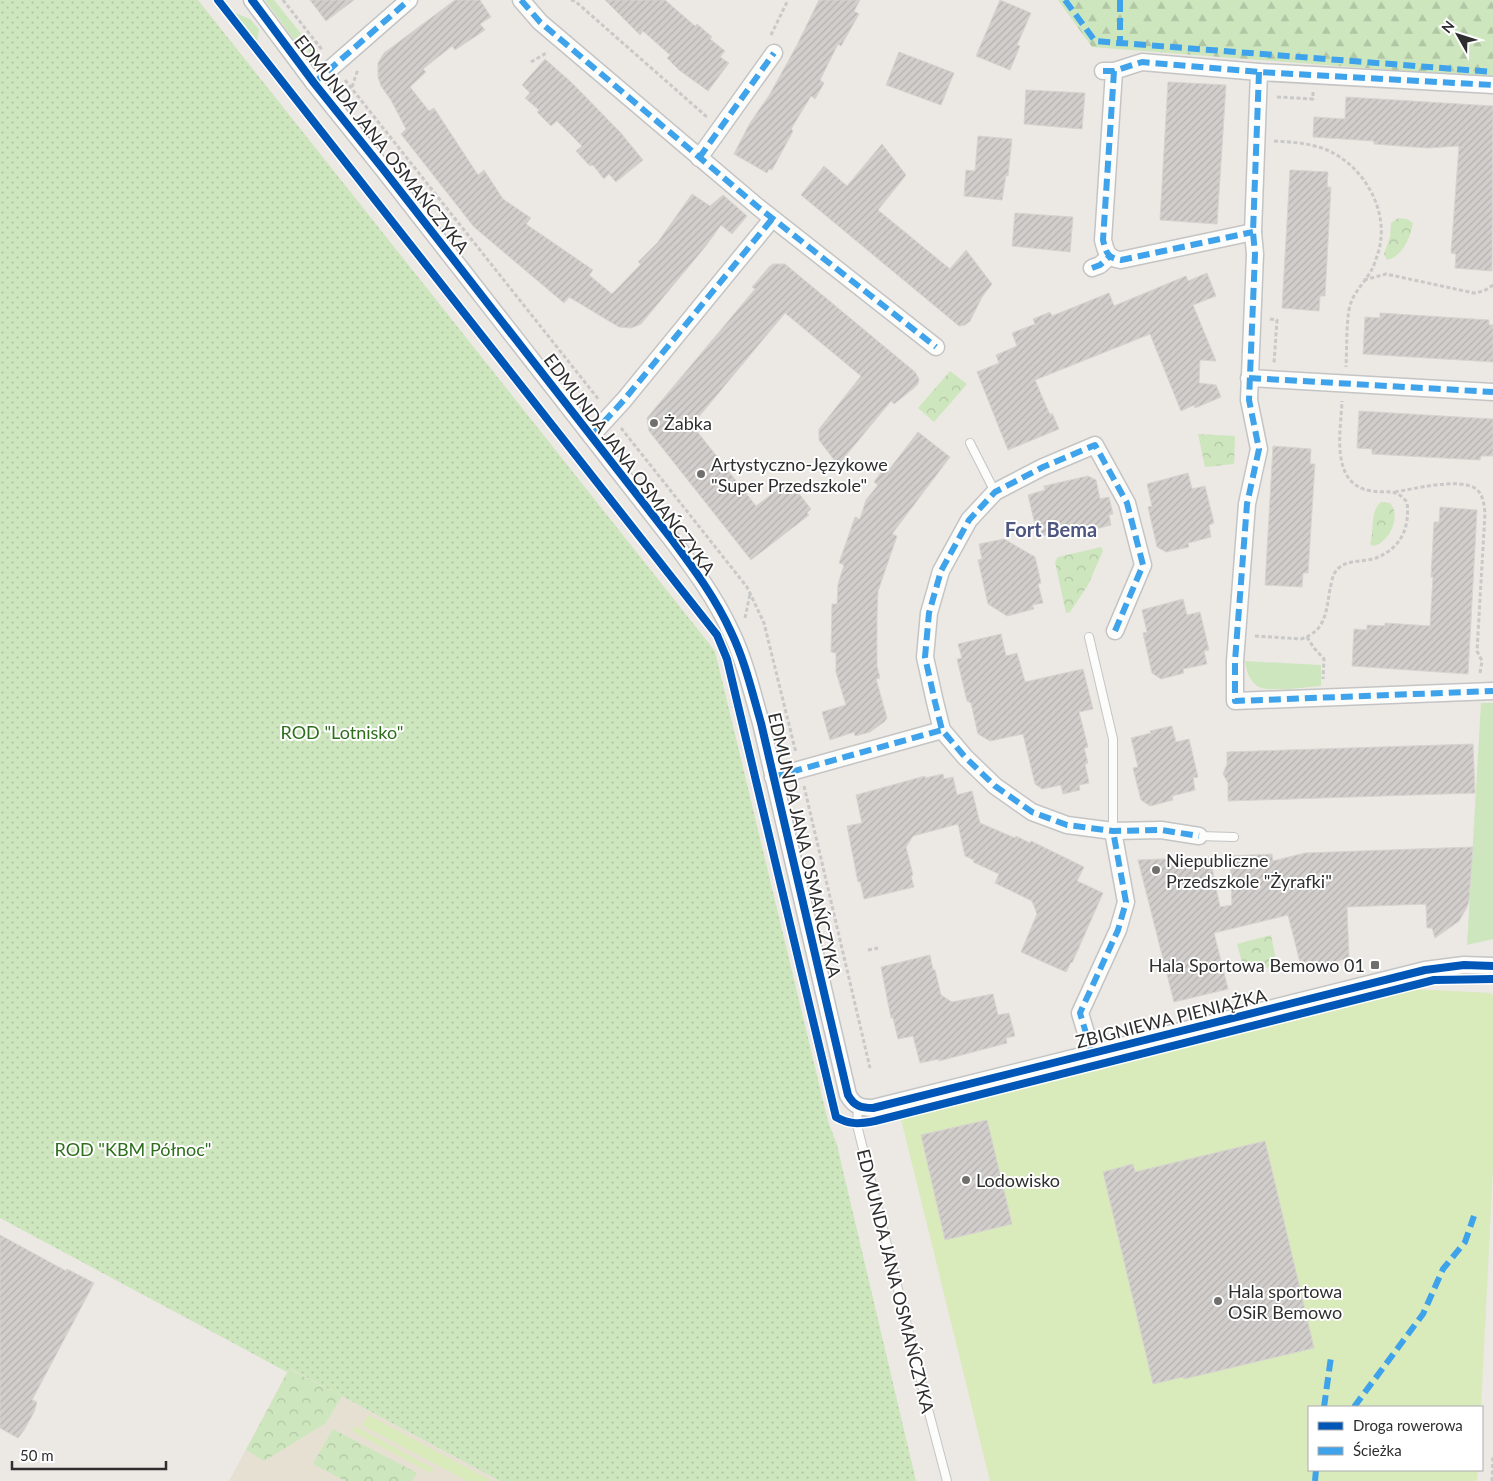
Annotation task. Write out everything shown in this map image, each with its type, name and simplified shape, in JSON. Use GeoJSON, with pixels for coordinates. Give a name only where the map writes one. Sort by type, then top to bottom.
{"type":"FeatureCollection","features":[{"type":"Feature","properties":{"kind":"street","name":"EDMUNDA JANA OSMAŃCZYKA"},"geometry":{"type":"LineString","coordinates":[[252,0],[314,83],[698,573],[731,631],[748,675],[848,1095],[851,1101],[858,1106]]}},
{"type":"Feature","properties":{"kind":"street"},"geometry":{"type":"LineString","coordinates":[[314,83],[409,0]]}},
{"type":"Feature","properties":{"kind":"street"},"geometry":{"type":"LineString","coordinates":[[521,0],[540,22],[699,158],[772,219],[936,347]]}},
{"type":"Feature","properties":{"kind":"street"},"geometry":{"type":"LineString","coordinates":[[699,158],[774,53]]}},
{"type":"Feature","properties":{"kind":"street"},"geometry":{"type":"LineString","coordinates":[[1253,232],[1121,260],[1113,259],[1106,252],[1103,240],[1109,71],[1142,62],[1259,72],[1493,85]]}},
{"type":"Feature","properties":{"kind":"street"},"geometry":{"type":"LineString","coordinates":[[1259,72],[1253,232],[1255,254],[1249,400],[1260,449],[1247,504],[1235,661],[1235,701],[1493,691]]}},
{"type":"Feature","properties":{"kind":"street"},"geometry":{"type":"LineString","coordinates":[[591,436],[624,400],[772,219]]}},
{"type":"Feature","properties":{"kind":"street"},"geometry":{"type":"LineString","coordinates":[[1092,268],[1100,265],[1110,256]]}},
{"type":"Feature","properties":{"kind":"street"},"geometry":{"type":"LineString","coordinates":[[1249,378],[1344,377],[1493,392]]}},
{"type":"Feature","properties":{"kind":"street"},"geometry":{"type":"LineString","coordinates":[[1115,631],[1142,565],[1127,503],[1096,445],[1043,467],[995,492],[969,520],[950,554],[941,571],[928,613],[925,657],[942,730],[965,757],[995,786],[1032,812],[1067,825],[1113,831],[1161,830],[1199,836]]}},
{"type":"Feature","properties":{"kind":"street"},"geometry":{"type":"LineString","coordinates":[[773,777],[942,730]]}},
{"type":"Feature","properties":{"kind":"street"},"geometry":{"type":"LineString","coordinates":[[1092,1053],[1080,1013],[1118,930],[1126,902],[1113,831]]}},
{"type":"Feature","properties":{"kind":"street","name":"ZBIGNIEWA PIENIĄŻKA"},"geometry":{"type":"LineString","coordinates":[[858,1106],[873,1108],[1425,970],[1464,964],[1493,966]]}},
{"type":"Feature","properties":{"kind":"lane"},"geometry":{"type":"LineString","coordinates":[[970,443],[995,492]]}},
{"type":"Feature","properties":{"kind":"lane"},"geometry":{"type":"LineString","coordinates":[[1089,637],[1113,739],[1113,831]]}},
{"type":"Feature","properties":{"kind":"lane"},"geometry":{"type":"LineString","coordinates":[[1199,836],[1234,837]]}},
{"type":"Feature","properties":{"kind":"lane","name":"EDMUNDA JANA OSMAŃCZYKA"},"geometry":{"type":"LineString","coordinates":[[858,1106],[857,1124],[947,1481]]}},
{"type":"Feature","properties":{"kind":"path"},"geometry":{"type":"LineString","coordinates":[[571,0],[713,123]]}},
{"type":"Feature","properties":{"kind":"path"},"geometry":{"type":"LineString","coordinates":[[531,62],[555,47]]}},
{"type":"Feature","properties":{"kind":"path"},"geometry":{"type":"LineString","coordinates":[[1258,96],[1313,99],[1314,86]]}},
{"type":"Feature","properties":{"kind":"path"},"geometry":{"type":"LineString","coordinates":[[1256,140],[1311,145],[1326,149],[1340,156],[1368,184],[1380,220],[1380,235],[1378,251],[1371,271],[1354,294],[1349,310],[1339,458],[1344,472],[1354,483],[1371,491],[1394,492],[1452,484],[1467,485],[1476,489],[1484,500],[1485,513],[1477,652],[1482,661],[1480,678]]}},
{"type":"Feature","properties":{"kind":"path"},"geometry":{"type":"LineString","coordinates":[[1364,280],[1386,274],[1474,293],[1484,291],[1493,285]]}},
{"type":"Feature","properties":{"kind":"path"},"geometry":{"type":"LineString","coordinates":[[1237,635],[1301,639],[1317,630],[1325,621],[1334,574],[1349,562],[1375,558],[1389,551],[1400,540],[1407,528],[1407,502],[1401,495],[1394,492]]}},
{"type":"Feature","properties":{"kind":"path"},"geometry":{"type":"LineString","coordinates":[[868,950],[878,948]]}},
{"type":"Feature","properties":{"kind":"path"},"geometry":{"type":"LineString","coordinates":[[1492,1481],[1493,1457]]}},
{"type":"Feature","properties":{"kind":"shaded area"},"geometry":{"type":"Polygon","coordinates":[[[289,1369],[293,1370],[500,1481],[229,1481],[289,1369]]]}},
{"type":"Feature","properties":{"kind":"green space","name":"ROD \"Lotnisko\""},"geometry":{"type":"Polygon","coordinates":[[[0,0],[198,0],[715,651],[828,1121],[837,1145],[916,1481],[500,1481],[293,1370],[289,1369],[287,1372],[0,1218],[0,0]]]}},
{"type":"Feature","properties":{"kind":"green space"},"geometry":{"type":"Polygon","coordinates":[[[265,0],[274,0],[319,56],[313,55],[302,47],[300,48],[265,0]]]}},
{"type":"Feature","properties":{"kind":"green space"},"geometry":{"type":"Polygon","coordinates":[[[1058,0],[1493,0],[1493,78],[1092,47],[1058,0]]]}},
{"type":"Feature","properties":{"kind":"green space"},"geometry":{"type":"Polygon","coordinates":[[[230,11],[250,19],[259,29],[257,43],[264,52],[230,11]]]}},
{"type":"Feature","properties":{"kind":"green space"},"geometry":{"type":"Polygon","coordinates":[[[1398,218],[1407,219],[1413,223],[1412,229],[1405,246],[1397,255],[1387,260],[1384,254],[1390,237],[1391,223],[1398,218]]]}},
{"type":"Feature","properties":{"kind":"green space"},"geometry":{"type":"Polygon","coordinates":[[[950,371],[967,384],[934,422],[918,408],[950,371]]]}},
{"type":"Feature","properties":{"kind":"green space"},"geometry":{"type":"Polygon","coordinates":[[[1198,434],[1235,436],[1234,464],[1205,467],[1198,434]]]}},
{"type":"Feature","properties":{"kind":"green space"},"geometry":{"type":"Polygon","coordinates":[[[1381,502],[1390,503],[1395,515],[1394,522],[1389,535],[1379,544],[1373,546],[1370,544],[1374,516],[1377,506],[1381,502]]]}},
{"type":"Feature","properties":{"kind":"green space"},"geometry":{"type":"Polygon","coordinates":[[[1101,547],[1103,551],[1088,585],[1070,612],[1066,613],[1055,562],[1058,557],[1101,547]]]}},
{"type":"Feature","properties":{"kind":"green space"},"geometry":{"type":"Polygon","coordinates":[[[1245,661],[1321,665],[1321,686],[1278,689],[1262,688],[1254,684],[1250,678],[1245,661]]]}},
{"type":"Feature","properties":{"kind":"green space"},"geometry":{"type":"Polygon","coordinates":[[[1481,703],[1493,703],[1493,939],[1467,945],[1481,703]]]}},
{"type":"Feature","properties":{"kind":"green space"},"geometry":{"type":"Polygon","coordinates":[[[1271,935],[1277,965],[1245,973],[1237,944],[1271,935]]]}},
{"type":"Feature","properties":{"kind":"green space"},"geometry":{"type":"Polygon","coordinates":[[[1413,989],[1491,993],[1493,996],[1493,1168],[1481,1406],[1308,1406],[1308,1471],[1478,1471],[1477,1481],[990,1481],[901,1119],[1413,989]]]}},
{"type":"Feature","properties":{"kind":"green space"},"geometry":{"type":"Polygon","coordinates":[[[289,1369],[342,1396],[326,1423],[264,1461],[246,1450],[289,1369]]]}},
{"type":"Feature","properties":{"kind":"green space"},"geometry":{"type":"Polygon","coordinates":[[[368,1415],[492,1481],[467,1481],[362,1425],[368,1415]]]}},
{"type":"Feature","properties":{"kind":"green space"},"geometry":{"type":"Polygon","coordinates":[[[355,1426],[434,1469],[431,1473],[352,1431],[355,1426]]]}},
{"type":"Feature","properties":{"kind":"green space"},"geometry":{"type":"Polygon","coordinates":[[[333,1429],[417,1473],[412,1481],[345,1481],[313,1464],[333,1429]]]}},
{"type":"Feature","properties":{"kind":"building"},"geometry":{"type":"Polygon","coordinates":[[[310,0],[354,0],[326,21],[310,0]]]}},
{"type":"Feature","properties":{"kind":"building"},"geometry":{"type":"Polygon","coordinates":[[[455,0],[480,0],[491,17],[480,24],[485,30],[455,50],[452,46],[423,69],[426,72],[410,87],[429,111],[434,108],[478,175],[484,170],[503,199],[531,218],[526,224],[593,270],[589,275],[612,294],[641,264],[638,262],[658,242],[692,194],[710,206],[723,195],[747,216],[732,234],[721,225],[641,324],[631,328],[619,327],[569,297],[564,303],[474,227],[401,134],[406,129],[391,100],[381,86],[378,77],[378,63],[384,53],[455,0]]]}},
{"type":"Feature","properties":{"kind":"building"},"geometry":{"type":"Polygon","coordinates":[[[605,0],[665,0],[695,26],[697,24],[712,37],[710,39],[725,51],[720,57],[729,63],[708,91],[679,70],[667,58],[670,55],[643,31],[640,35],[605,0]]]}},
{"type":"Feature","properties":{"kind":"building"},"geometry":{"type":"Polygon","coordinates":[[[819,0],[860,0],[854,11],[859,14],[841,46],[838,44],[820,80],[824,83],[815,99],[811,96],[791,129],[793,131],[772,170],[769,169],[767,173],[734,154],[750,123],[770,94],[819,0]]]}},
{"type":"Feature","properties":{"kind":"building"},"geometry":{"type":"Polygon","coordinates":[[[1000,0],[1031,13],[1017,45],[1020,46],[1010,70],[976,56],[1000,0]]]}},
{"type":"Feature","properties":{"kind":"building"},"geometry":{"type":"Polygon","coordinates":[[[899,52],[954,73],[941,105],[886,85],[899,52]]]}},
{"type":"Feature","properties":{"kind":"building"},"geometry":{"type":"Polygon","coordinates":[[[545,59],[572,83],[620,132],[643,160],[616,182],[609,174],[604,179],[593,165],[590,166],[576,151],[582,146],[557,121],[551,126],[537,112],[539,110],[525,98],[530,93],[522,85],[545,59]]]}},
{"type":"Feature","properties":{"kind":"building"},"geometry":{"type":"Polygon","coordinates":[[[1168,82],[1226,85],[1217,224],[1160,220],[1168,82]]]}},
{"type":"Feature","properties":{"kind":"building"},"geometry":{"type":"Polygon","coordinates":[[[1026,90],[1085,93],[1082,129],[1024,124],[1026,90]]]}},
{"type":"Feature","properties":{"kind":"building"},"geometry":{"type":"Polygon","coordinates":[[[1346,97],[1493,106],[1492,271],[1455,268],[1456,254],[1451,253],[1459,146],[1427,148],[1374,144],[1374,141],[1313,137],[1314,117],[1345,119],[1346,97]]]}},
{"type":"Feature","properties":{"kind":"building"},"geometry":{"type":"Polygon","coordinates":[[[978,136],[1012,139],[1008,176],[1006,175],[1002,200],[964,196],[966,170],[975,171],[978,136]]]}},
{"type":"Feature","properties":{"kind":"building"},"geometry":{"type":"Polygon","coordinates":[[[882,144],[906,175],[878,210],[950,269],[966,250],[992,284],[982,297],[970,321],[965,325],[959,326],[801,195],[824,166],[847,186],[882,144]]]}},
{"type":"Feature","properties":{"kind":"building"},"geometry":{"type":"Polygon","coordinates":[[[1290,170],[1328,172],[1327,187],[1331,187],[1325,296],[1320,296],[1319,311],[1282,308],[1290,170]]]}},
{"type":"Feature","properties":{"kind":"building"},"geometry":{"type":"Polygon","coordinates":[[[1015,213],[1073,217],[1070,252],[1012,246],[1015,213]]]}},
{"type":"Feature","properties":{"kind":"building"},"geometry":{"type":"Polygon","coordinates":[[[773,264],[785,264],[915,372],[919,379],[918,384],[914,388],[894,404],[891,401],[838,465],[819,440],[819,429],[861,376],[785,313],[692,425],[756,506],[789,481],[811,509],[807,513],[809,515],[751,560],[649,431],[647,418],[755,289],[752,287],[773,264]]]}},
{"type":"Feature","properties":{"kind":"building"},"geometry":{"type":"Polygon","coordinates":[[[1207,273],[1216,296],[1193,305],[1216,361],[1200,360],[1199,383],[1216,385],[1221,397],[1195,408],[1194,405],[1181,411],[1150,334],[1035,380],[1050,415],[1052,413],[1059,429],[1008,450],[977,372],[999,363],[996,355],[1017,346],[1012,333],[1035,324],[1033,319],[1050,312],[1052,316],[1109,293],[1114,306],[1186,276],[1188,281],[1207,273]]]}},
{"type":"Feature","properties":{"kind":"building"},"geometry":{"type":"Polygon","coordinates":[[[1380,313],[1489,320],[1489,325],[1493,325],[1493,362],[1363,354],[1365,317],[1380,318],[1380,313]]]}},
{"type":"Feature","properties":{"kind":"building"},"geometry":{"type":"Polygon","coordinates":[[[1359,411],[1493,419],[1493,456],[1481,456],[1480,460],[1372,454],[1372,449],[1357,448],[1359,411]]]}},
{"type":"Feature","properties":{"kind":"building"},"geometry":{"type":"Polygon","coordinates":[[[918,432],[950,457],[892,534],[897,536],[878,591],[877,666],[880,678],[876,679],[887,718],[870,732],[855,736],[854,732],[830,740],[822,712],[846,705],[836,672],[836,653],[831,652],[832,604],[837,604],[838,584],[844,565],[839,563],[855,517],[860,519],[866,500],[878,485],[874,482],[884,468],[888,471],[918,432]]]}},
{"type":"Feature","properties":{"kind":"building"},"geometry":{"type":"Polygon","coordinates":[[[1273,446],[1311,449],[1310,464],[1315,464],[1308,573],[1303,573],[1302,587],[1265,585],[1273,446]]]}},
{"type":"Feature","properties":{"kind":"building"},"geometry":{"type":"Polygon","coordinates":[[[1188,473],[1192,489],[1205,486],[1214,523],[1209,525],[1211,537],[1188,543],[1189,547],[1166,552],[1157,547],[1148,507],[1152,506],[1147,484],[1188,473]]]}},
{"type":"Feature","properties":{"kind":"building"},"geometry":{"type":"Polygon","coordinates":[[[1088,476],[1096,480],[1100,499],[1109,497],[1113,514],[1109,515],[1111,525],[1092,530],[1093,532],[1067,538],[1058,532],[1038,537],[1028,495],[1045,490],[1044,486],[1088,476]]]}},
{"type":"Feature","properties":{"kind":"building"},"geometry":{"type":"Polygon","coordinates":[[[1440,507],[1477,510],[1468,674],[1352,666],[1354,629],[1367,630],[1367,625],[1385,626],[1385,623],[1430,626],[1434,522],[1439,522],[1440,507]]]}},
{"type":"Feature","properties":{"kind":"building"},"geometry":{"type":"Polygon","coordinates":[[[1004,539],[1035,557],[1041,583],[1038,584],[1043,603],[1032,605],[1034,609],[1007,616],[988,604],[978,560],[982,559],[979,544],[1004,539]]]}},
{"type":"Feature","properties":{"kind":"building"},"geometry":{"type":"Polygon","coordinates":[[[1183,599],[1187,615],[1200,612],[1209,650],[1204,651],[1207,664],[1183,669],[1184,673],[1161,679],[1152,673],[1143,633],[1147,632],[1142,610],[1183,599]]]}},
{"type":"Feature","properties":{"kind":"building"},"geometry":{"type":"Polygon","coordinates":[[[1001,634],[1006,656],[1017,653],[1025,682],[1083,669],[1093,709],[1079,712],[1088,747],[1084,748],[1088,763],[1085,764],[1089,783],[1079,785],[1080,790],[1063,794],[1061,785],[1042,789],[1035,784],[1023,734],[990,741],[978,734],[971,703],[967,701],[957,659],[962,658],[958,644],[1001,634]]]}},
{"type":"Feature","properties":{"kind":"building"},"geometry":{"type":"Polygon","coordinates":[[[1172,726],[1176,742],[1189,739],[1198,777],[1193,778],[1195,790],[1172,796],[1173,800],[1150,806],[1141,800],[1133,768],[1138,767],[1131,738],[1172,726]]]}},
{"type":"Feature","properties":{"kind":"building"},"geometry":{"type":"Polygon","coordinates":[[[1473,744],[1475,793],[1228,801],[1228,783],[1223,774],[1227,764],[1227,752],[1473,744]]]}},
{"type":"Feature","properties":{"kind":"building"},"geometry":{"type":"Polygon","coordinates":[[[943,774],[944,779],[953,777],[957,795],[972,791],[980,823],[1015,838],[1016,836],[1030,843],[1031,841],[1084,867],[1077,881],[1103,893],[1072,963],[1066,972],[1021,952],[1037,914],[1032,901],[995,883],[999,874],[973,862],[974,860],[965,856],[958,824],[913,836],[906,847],[914,887],[864,899],[860,881],[858,882],[847,826],[862,823],[856,795],[925,776],[925,778],[943,774]]]}},
{"type":"Feature","properties":{"kind":"building"},"geometry":{"type":"Polygon","coordinates":[[[1473,847],[1467,907],[1459,921],[1435,938],[1432,928],[1427,928],[1426,904],[1347,907],[1349,958],[1302,970],[1288,915],[1214,933],[1228,989],[1174,1002],[1138,860],[1210,857],[1220,907],[1232,905],[1230,856],[1272,854],[1273,861],[1305,853],[1473,847]]]}},
{"type":"Feature","properties":{"kind":"building"},"geometry":{"type":"Polygon","coordinates":[[[930,955],[941,995],[952,1002],[993,994],[998,1015],[1009,1013],[1015,1036],[1006,1038],[1007,1043],[939,1061],[939,1059],[920,1063],[913,1036],[898,1039],[893,1018],[891,1018],[881,967],[930,955]]]}},
{"type":"Feature","properties":{"kind":"building","name":"Lodowisko"},"geometry":{"type":"Polygon","coordinates":[[[987,1120],[1012,1224],[945,1240],[921,1135],[987,1120]]]}},
{"type":"Feature","properties":{"kind":"building","name":"Hala sportowa OSiR Bemowo"},"geometry":{"type":"Polygon","coordinates":[[[1265,1141],[1314,1348],[1184,1379],[1183,1377],[1153,1384],[1103,1172],[1133,1164],[1135,1172],[1265,1141]]]}},
{"type":"Feature","properties":{"kind":"building"},"geometry":{"type":"Polygon","coordinates":[[[0,1235],[66,1271],[67,1269],[94,1283],[32,1400],[37,1402],[34,1412],[18,1438],[0,1428],[0,1235]]]}},
{"type":"Feature","properties":{"kind":"marked path"},"geometry":{"type":"LineString","coordinates":[[314,83],[409,0]]}},
{"type":"Feature","properties":{"kind":"marked path"},"geometry":{"type":"LineString","coordinates":[[521,0],[540,22],[758,207],[936,347]]}},
{"type":"Feature","properties":{"kind":"marked path"},"geometry":{"type":"LineString","coordinates":[[1065,0],[1095,41],[1493,72]]}},
{"type":"Feature","properties":{"kind":"marked path"},"geometry":{"type":"LineString","coordinates":[[1120,0],[1120,43]]}},
{"type":"Feature","properties":{"kind":"marked path"},"geometry":{"type":"LineString","coordinates":[[699,158],[774,53]]}},
{"type":"Feature","properties":{"kind":"marked path"},"geometry":{"type":"LineString","coordinates":[[1103,71],[1114,71],[1142,62],[1259,72],[1493,85]]}},
{"type":"Feature","properties":{"kind":"marked path"},"geometry":{"type":"LineString","coordinates":[[1114,71],[1103,240],[1108,254],[1113,258],[1121,260],[1253,232]]}},
{"type":"Feature","properties":{"kind":"marked path"},"geometry":{"type":"LineString","coordinates":[[1259,72],[1253,232],[1255,254],[1249,400],[1259,449],[1247,504],[1235,661],[1235,701],[1493,691]]}},
{"type":"Feature","properties":{"kind":"marked path"},"geometry":{"type":"LineString","coordinates":[[591,436],[624,400],[772,219]]}},
{"type":"Feature","properties":{"kind":"marked path"},"geometry":{"type":"LineString","coordinates":[[1092,268],[1100,265],[1110,256]]}},
{"type":"Feature","properties":{"kind":"marked path"},"geometry":{"type":"LineString","coordinates":[[1249,378],[1493,392]]}},
{"type":"Feature","properties":{"kind":"marked path"},"geometry":{"type":"LineString","coordinates":[[1115,631],[1143,565],[1127,503],[1095,445],[1043,467],[995,492],[969,520],[941,571],[929,613],[925,657],[942,730],[965,757],[995,786],[1032,812],[1067,825],[1113,831],[1161,830],[1199,836]]}},
{"type":"Feature","properties":{"kind":"marked path"},"geometry":{"type":"LineString","coordinates":[[773,777],[942,730]]}},
{"type":"Feature","properties":{"kind":"marked path"},"geometry":{"type":"LineString","coordinates":[[1092,1053],[1080,1013],[1118,930],[1126,902],[1113,831]]}},
{"type":"Feature","properties":{"kind":"marked path"},"geometry":{"type":"LineString","coordinates":[[1355,1406],[1423,1314],[1443,1269],[1465,1242],[1474,1216]]}},
{"type":"Feature","properties":{"kind":"marked path"},"geometry":{"type":"LineString","coordinates":[[1324,1406],[1331,1357]]}},
{"type":"Feature","properties":{"kind":"marked path"},"geometry":{"type":"LineString","coordinates":[[1315,1481],[1316,1471]]}},
{"type":"Feature","properties":{"kind":"cycle path"},"geometry":{"type":"LineString","coordinates":[[218,0],[717,635],[727,659],[836,1117],[855,1123],[875,1121],[1434,980],[1493,979]]}},
{"type":"Feature","properties":{"kind":"cycle path"},"geometry":{"type":"LineString","coordinates":[[252,0],[314,83],[673,541],[697,573],[719,608],[740,654],[761,723],[848,1095],[855,1104],[861,1107],[873,1108],[1425,970],[1464,965],[1493,966]]}},
{"type":"Feature","properties":{"kind":"place","name":"Żabka"},"geometry":{"type":"Point","coordinates":[654,423]}},
{"type":"Feature","properties":{"kind":"place","name":"Artystyczno-Językowe \"Super Przedszkole\""},"geometry":{"type":"Point","coordinates":[701,474]}},
{"type":"Feature","properties":{"kind":"place","name":"Niepubliczne Przedszkole \"Żyrafki\""},"geometry":{"type":"Point","coordinates":[1156,870]}},
{"type":"Feature","properties":{"kind":"place","name":"Hala Sportowa Bemowo 01"},"geometry":{"type":"Point","coordinates":[1375,965]}},
{"type":"Feature","properties":{"kind":"place","name":"Lodowisko"},"geometry":{"type":"Point","coordinates":[966,1180]}},
{"type":"Feature","properties":{"kind":"place","name":"Hala sportowa OSiR Bemowo"},"geometry":{"type":"Point","coordinates":[1218,1301]}},
{"type":"Feature","properties":{"kind":"district","name":"Fort Bema"},"geometry":{"type":"Point","coordinates":[1051,529]}},
{"type":"Feature","properties":{"kind":"park label","name":"ROD \"KBM Północ\""},"geometry":{"type":"Point","coordinates":[133,1149]}}]}
